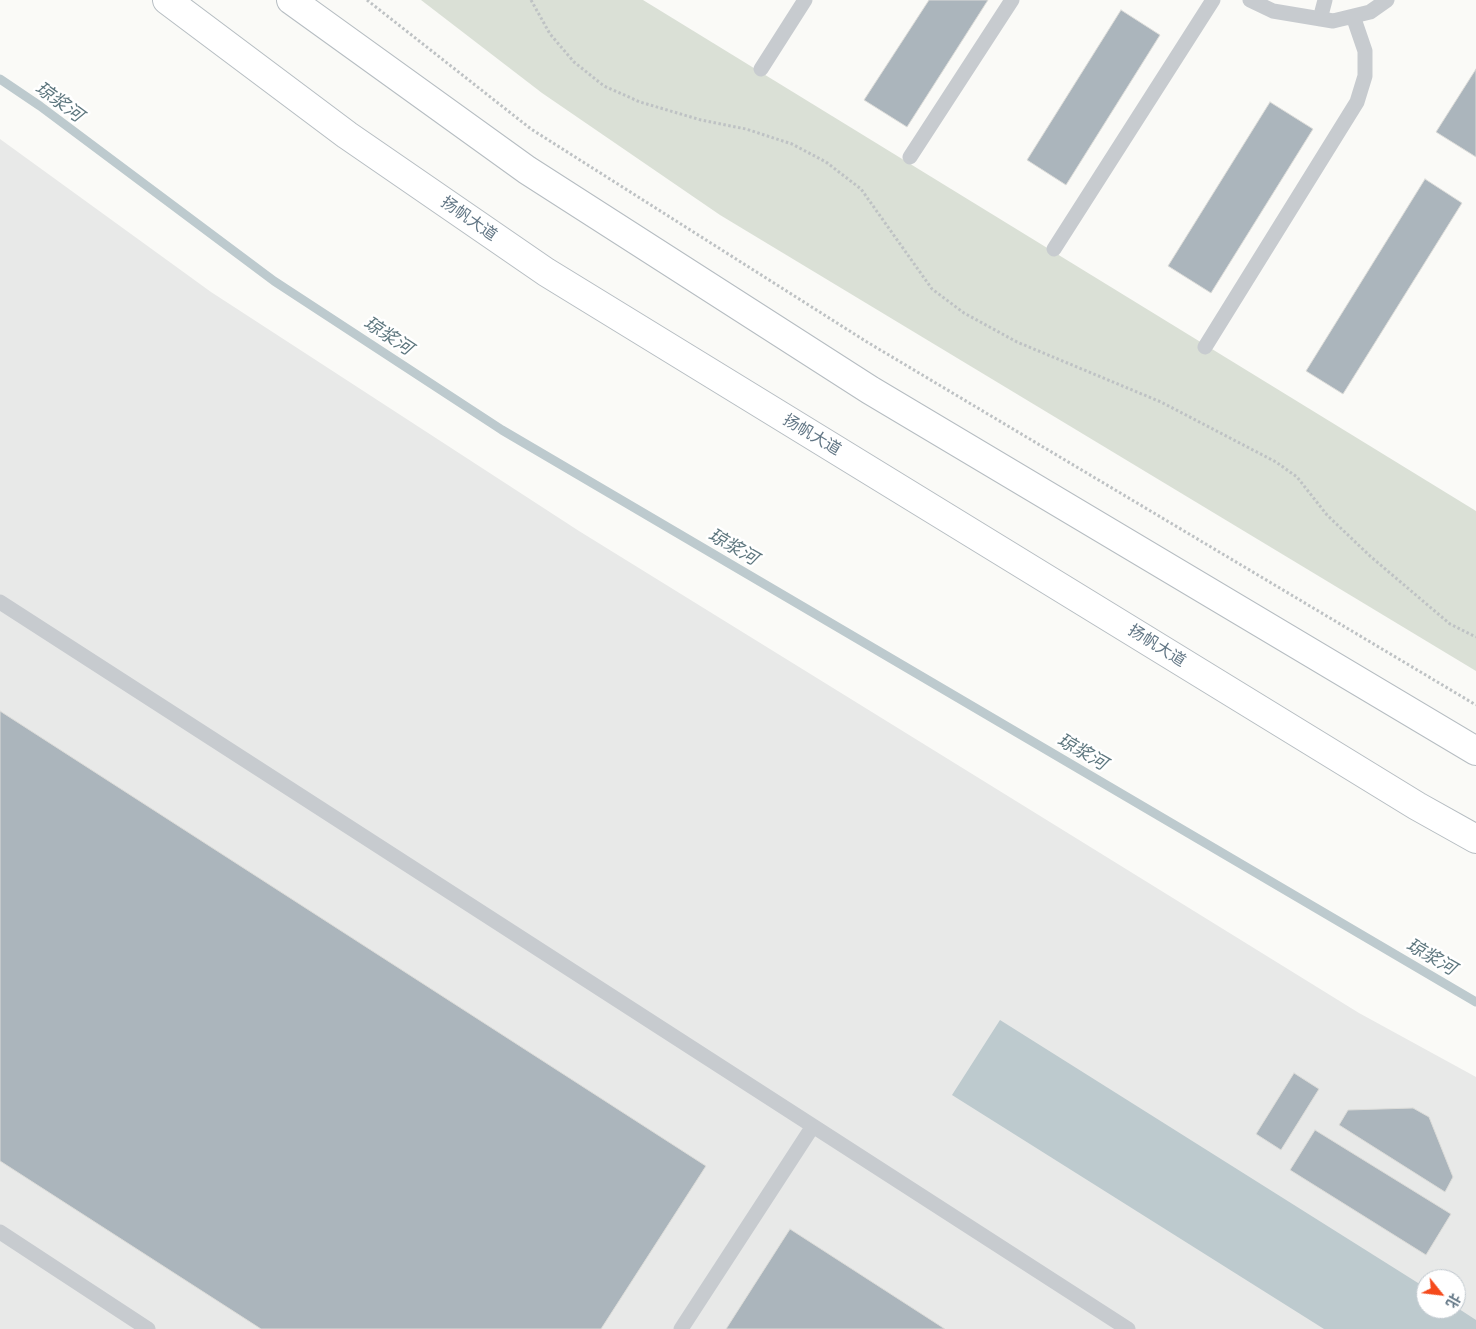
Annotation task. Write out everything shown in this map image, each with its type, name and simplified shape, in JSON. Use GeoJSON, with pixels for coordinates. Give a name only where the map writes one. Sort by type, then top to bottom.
{"type":"FeatureCollection","features":[{"type":"Feature","properties":{"kind":"main road","name":"扬帆大道"},"geometry":{"type":"LineString","coordinates":[[167,0],[347,135],[546,272],[1409,801],[1476,840]]}},
{"type":"Feature","properties":{"kind":"main road"},"geometry":{"type":"LineString","coordinates":[[291,0],[527,170],[870,390],[1476,751]]}},
{"type":"Feature","properties":{"kind":"lane"},"geometry":{"type":"LineString","coordinates":[[760,69],[805,0]]}},
{"type":"Feature","properties":{"kind":"lane"},"geometry":{"type":"LineString","coordinates":[[910,157],[1012,0]]}},
{"type":"Feature","properties":{"kind":"lane"},"geometry":{"type":"LineString","coordinates":[[1054,249],[1213,0]]}},
{"type":"Feature","properties":{"kind":"lane"},"geometry":{"type":"LineString","coordinates":[[1250,0],[1272,11],[1332,21],[1370,12],[1387,0]]}},
{"type":"Feature","properties":{"kind":"lane"},"geometry":{"type":"LineString","coordinates":[[1320,19],[1325,0]]}},
{"type":"Feature","properties":{"kind":"lane"},"geometry":{"type":"LineString","coordinates":[[1205,347],[1357,102],[1365,76],[1365,51],[1352,16]]}},
{"type":"Feature","properties":{"kind":"lane"},"geometry":{"type":"LineString","coordinates":[[0,602],[1128,1329]]}},
{"type":"Feature","properties":{"kind":"lane"},"geometry":{"type":"LineString","coordinates":[[681,1329],[813,1126]]}},
{"type":"Feature","properties":{"kind":"lane"},"geometry":{"type":"LineString","coordinates":[[0,1232],[148,1329]]}},
{"type":"Feature","properties":{"kind":"path"},"geometry":{"type":"LineString","coordinates":[[368,0],[548,139],[867,342],[1476,705]]}},
{"type":"Feature","properties":{"kind":"path"},"geometry":{"type":"LineString","coordinates":[[531,0],[550,34],[568,55],[604,86],[640,102],[701,120],[746,129],[792,144],[826,162],[861,188],[932,289],[964,312],[1025,346],[1161,402],[1276,462],[1297,477],[1327,515],[1370,556],[1450,624],[1476,637]]}},
{"type":"Feature","properties":{"kind":"shaded area"},"geometry":{"type":"Polygon","coordinates":[[[421,0],[643,0],[1476,511],[1476,671],[720,215],[542,93],[421,0]]]}},
{"type":"Feature","properties":{"kind":"shaded area"},"geometry":{"type":"Polygon","coordinates":[[[0,139],[211,292],[579,531],[1359,1013],[1476,1077],[1476,1329],[0,1329],[0,139]]]}},
{"type":"Feature","properties":{"kind":"shaded area"},"geometry":{"type":"Polygon","coordinates":[[[1000,1020],[1416,1282],[1416,1319],[1466,1319],[1466,1314],[1476,1320],[1476,1329],[1324,1329],[952,1095],[1000,1020]]]}},
{"type":"Feature","properties":{"kind":"building"},"geometry":{"type":"Polygon","coordinates":[[[929,0],[988,0],[907,127],[864,100],[929,0]]]}},
{"type":"Feature","properties":{"kind":"building"},"geometry":{"type":"Polygon","coordinates":[[[1121,10],[1160,35],[1066,185],[1027,160],[1121,10]]]}},
{"type":"Feature","properties":{"kind":"building"},"geometry":{"type":"Polygon","coordinates":[[[1476,69],[1476,157],[1436,132],[1476,69]]]}},
{"type":"Feature","properties":{"kind":"building"},"geometry":{"type":"Polygon","coordinates":[[[1270,102],[1313,129],[1211,293],[1168,266],[1270,102]]]}},
{"type":"Feature","properties":{"kind":"building"},"geometry":{"type":"Polygon","coordinates":[[[1425,179],[1462,203],[1343,394],[1306,371],[1425,179]]]}},
{"type":"Feature","properties":{"kind":"building"},"geometry":{"type":"Polygon","coordinates":[[[0,711],[706,1166],[601,1329],[261,1329],[0,1161],[0,711]]]}},
{"type":"Feature","properties":{"kind":"building"},"geometry":{"type":"Polygon","coordinates":[[[1294,1073],[1319,1089],[1281,1150],[1256,1134],[1294,1073]]]}},
{"type":"Feature","properties":{"kind":"building"},"geometry":{"type":"Polygon","coordinates":[[[1413,1108],[1429,1117],[1453,1177],[1445,1192],[1339,1125],[1348,1110],[1413,1108]]]}},
{"type":"Feature","properties":{"kind":"building"},"geometry":{"type":"Polygon","coordinates":[[[1315,1130],[1451,1214],[1426,1255],[1290,1170],[1315,1130]]]}},
{"type":"Feature","properties":{"kind":"building"},"geometry":{"type":"Polygon","coordinates":[[[790,1229],[945,1329],[726,1329],[790,1229]]]}},
{"type":"Feature","properties":{"kind":"waterway","name":"琼浆河"},"geometry":{"type":"LineString","coordinates":[[0,79],[40,106],[274,281],[502,430],[1476,1002]]}}]}
